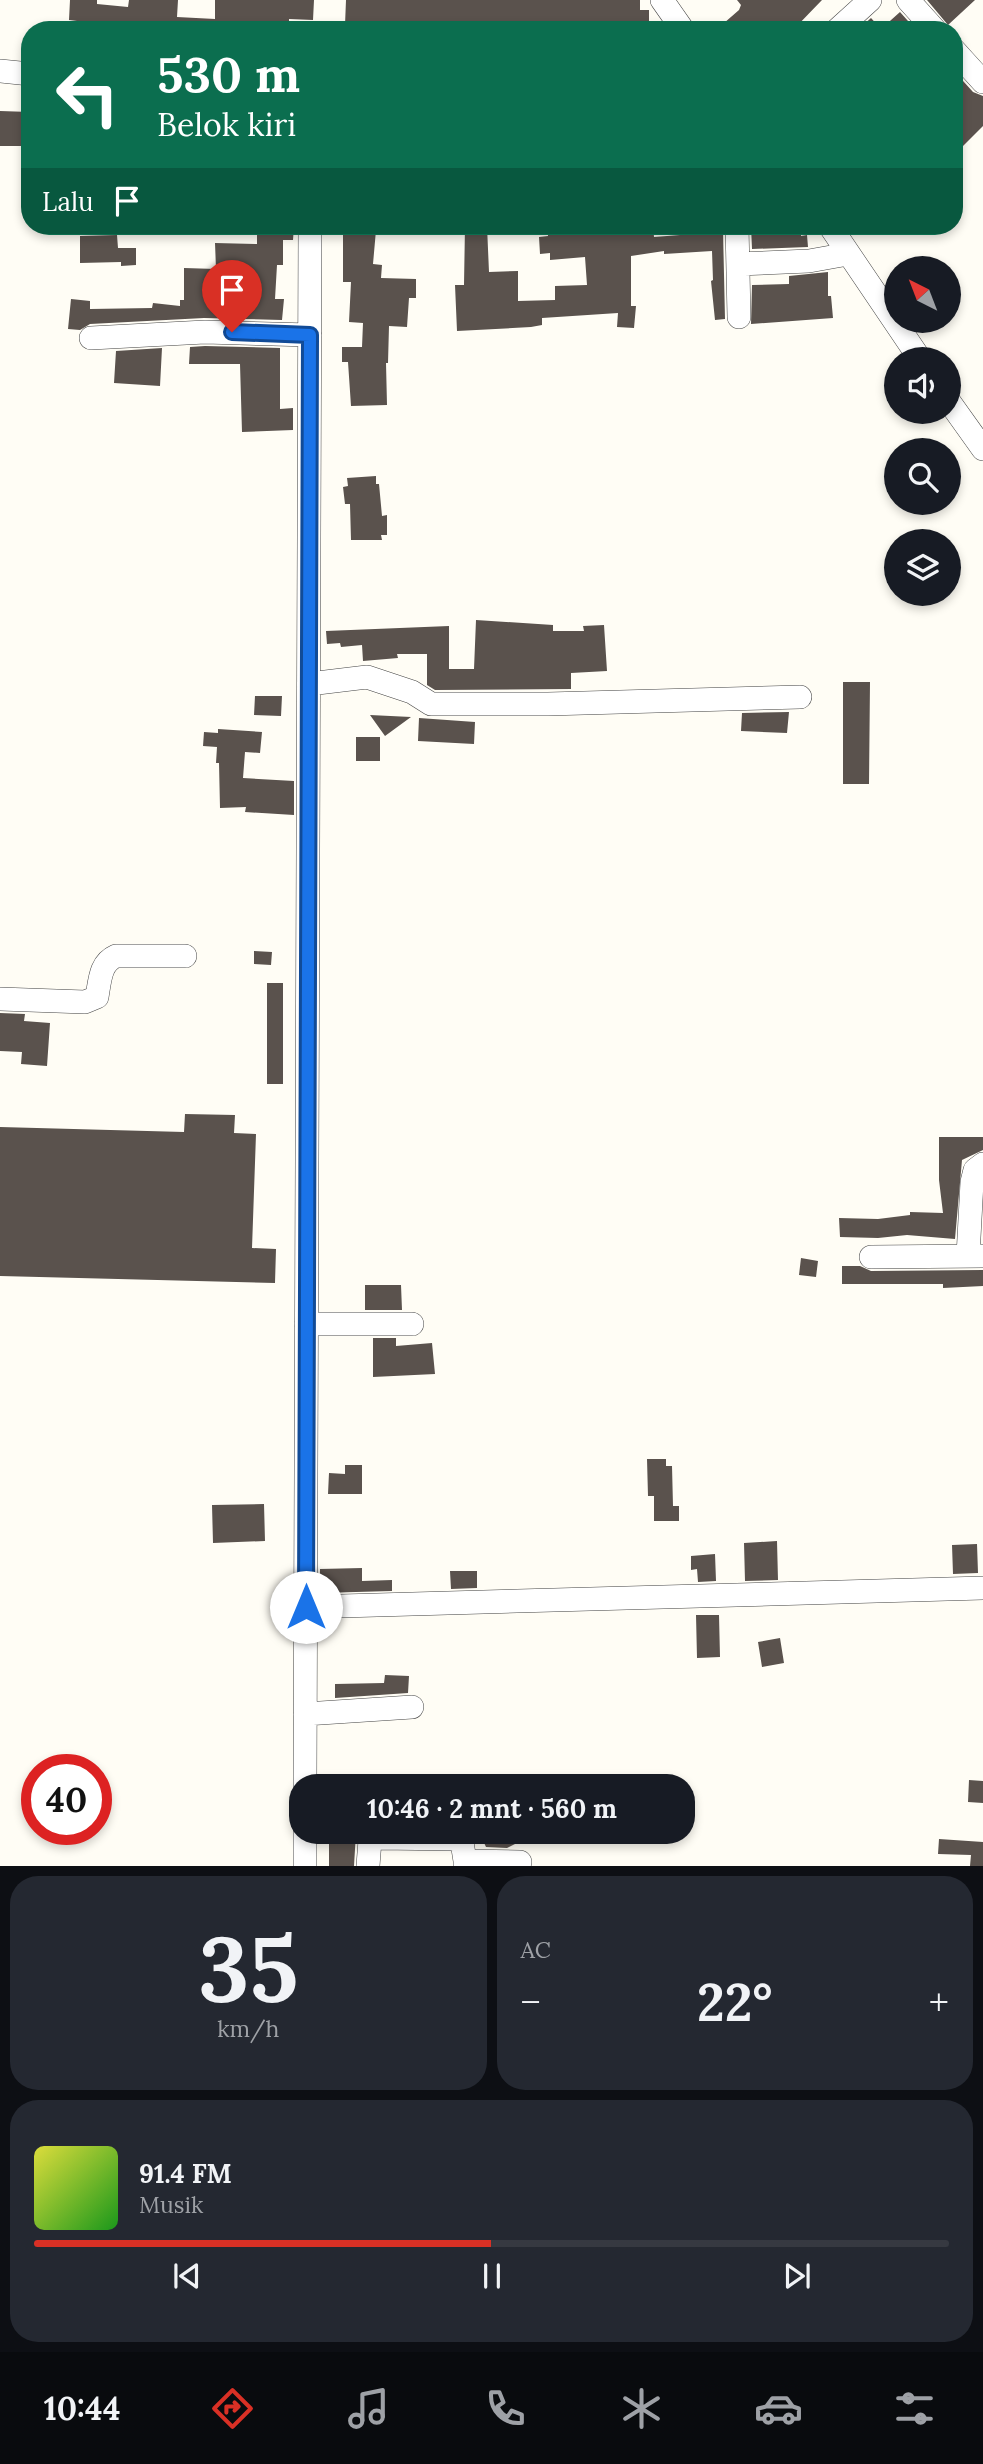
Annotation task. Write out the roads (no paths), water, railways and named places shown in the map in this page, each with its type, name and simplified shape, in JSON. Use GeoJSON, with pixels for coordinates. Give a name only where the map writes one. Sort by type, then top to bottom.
{"type":"FeatureCollection","features":[{"type":"Feature","properties":{"kind":"street"},"geometry":{"type":"LineString","coordinates":[[662,0],[676,21]]}},
{"type":"Feature","properties":{"kind":"street"},"geometry":{"type":"LineString","coordinates":[[847,21],[870,0]]}},
{"type":"Feature","properties":{"kind":"street"},"geometry":{"type":"LineString","coordinates":[[908,0],[927,21]]}},
{"type":"Feature","properties":{"kind":"street"},"geometry":{"type":"LineString","coordinates":[[963,60],[983,82]]}},
{"type":"Feature","properties":{"kind":"street"},"geometry":{"type":"LineString","coordinates":[[0,71],[21,73]]}},
{"type":"Feature","properties":{"kind":"street"},"geometry":{"type":"LineString","coordinates":[[305,1774],[310,235]]}},
{"type":"Feature","properties":{"kind":"street"},"geometry":{"type":"LineString","coordinates":[[737,235],[738,317]]}},
{"type":"Feature","properties":{"kind":"street"},"geometry":{"type":"LineString","coordinates":[[836,235],[912,347]]}},
{"type":"Feature","properties":{"kind":"street"},"geometry":{"type":"LineString","coordinates":[[738,264],[809,261],[848,254]]}},
{"type":"Feature","properties":{"kind":"street"},"geometry":{"type":"LineString","coordinates":[[91,338],[205,332],[310,335]]}},
{"type":"Feature","properties":{"kind":"street"},"geometry":{"type":"LineString","coordinates":[[961,418],[983,449]]}},
{"type":"Feature","properties":{"kind":"street"},"geometry":{"type":"LineString","coordinates":[[309,684],[367,677],[412,692],[432,704],[548,704],[800,697]]}},
{"type":"Feature","properties":{"kind":"street"},"geometry":{"type":"LineString","coordinates":[[0,999],[85,1002],[97,997],[104,965],[116,956],[185,956]]}},
{"type":"Feature","properties":{"kind":"street"},"geometry":{"type":"LineString","coordinates":[[871,1257],[975,1256],[972,1182],[975,1170],[983,1164]]}},
{"type":"Feature","properties":{"kind":"street"},"geometry":{"type":"LineString","coordinates":[[306,1324],[412,1324]]}},
{"type":"Feature","properties":{"kind":"street"},"geometry":{"type":"LineString","coordinates":[[306,1607],[983,1588]]}},
{"type":"Feature","properties":{"kind":"street"},"geometry":{"type":"LineString","coordinates":[[305,1714],[412,1707]]}},
{"type":"Feature","properties":{"kind":"street"},"geometry":{"type":"LineString","coordinates":[[368,1866],[370,1840],[377,1838],[456,1839],[462,1842],[465,1863],[520,1862]]}},
{"type":"Feature","properties":{"kind":"street"},"geometry":{"type":"LineString","coordinates":[[305,1844],[305,1866]]}}]}
